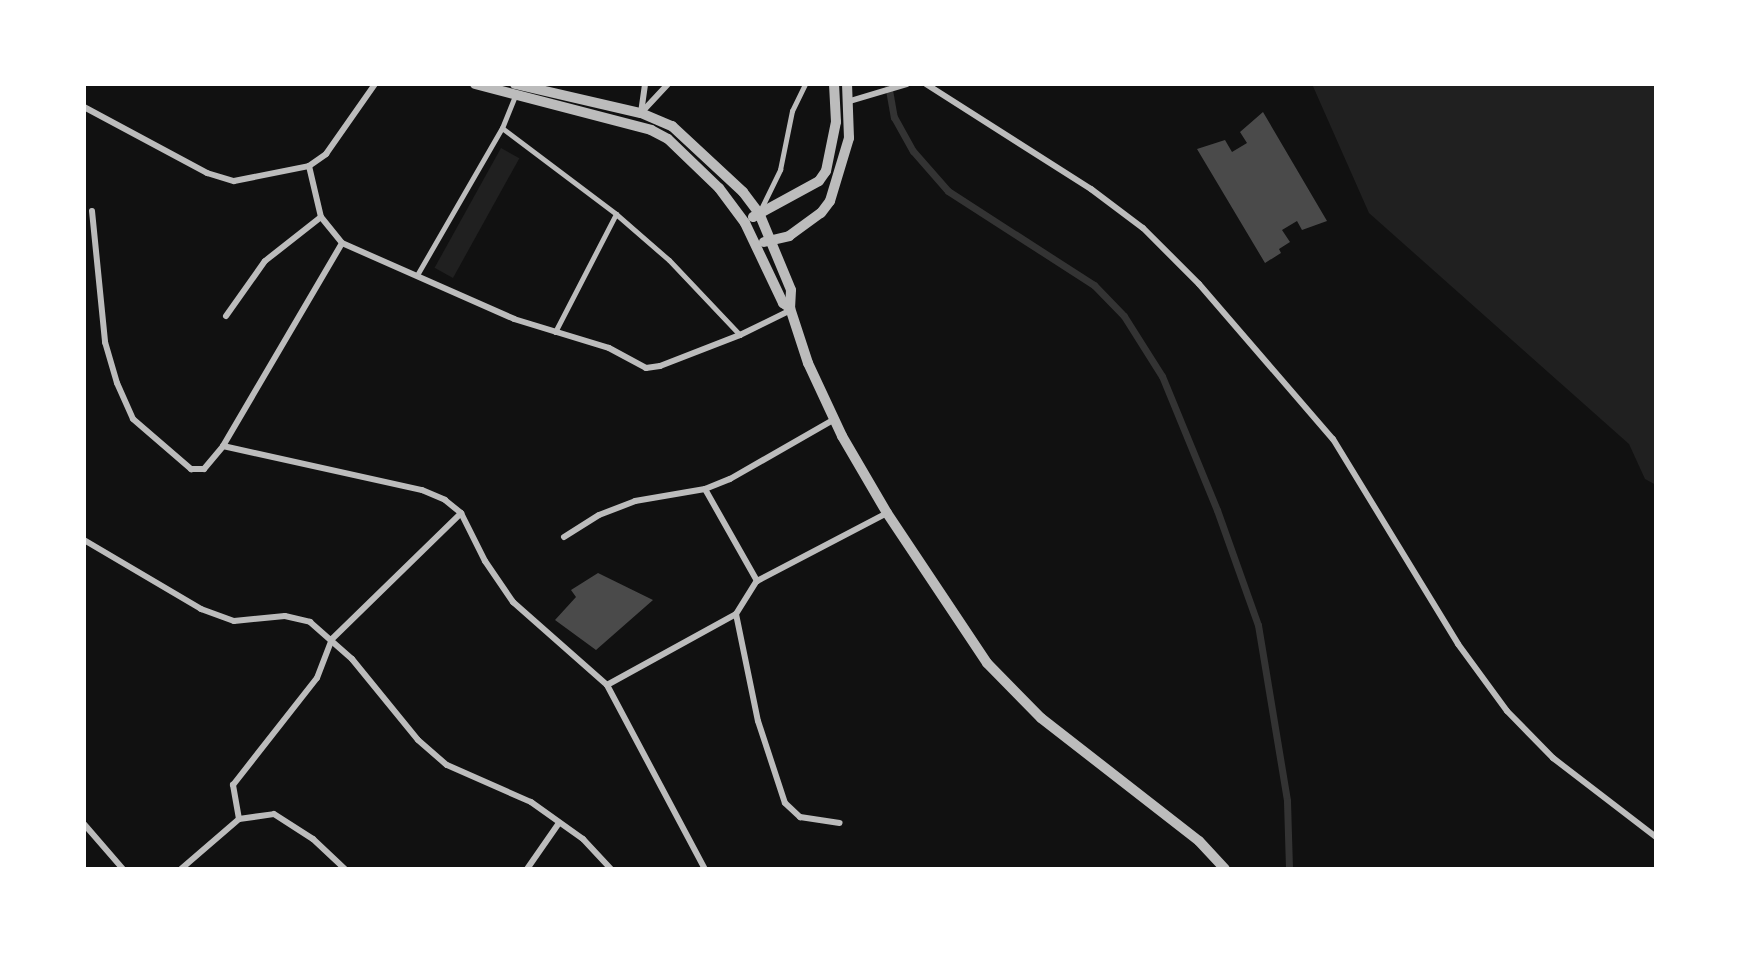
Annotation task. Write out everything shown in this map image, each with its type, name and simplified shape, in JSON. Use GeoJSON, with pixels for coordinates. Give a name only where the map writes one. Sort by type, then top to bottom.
{"type":"FeatureCollection","features":[{"type":"Feature","properties":{"kind":"street"},"geometry":{"type":"LineString","coordinates":[[84,107],[207,173],[234,181],[309,166],[326,154],[375,84]]}},
{"type":"Feature","properties":{"kind":"street"},"geometry":{"type":"LineString","coordinates":[[514,84],[641,113],[672,126],[743,192],[759,213],[791,290],[791,309],[805,356],[833,420],[886,513],[952,614],[1004,683],[1041,718],[1199,841],[1225,869]]}},
{"type":"Feature","properties":{"kind":"street"},"geometry":{"type":"LineString","coordinates":[[637,126],[645,84]]}},
{"type":"Feature","properties":{"kind":"street"},"geometry":{"type":"LineString","coordinates":[[641,113],[668,84]]}},
{"type":"Feature","properties":{"kind":"street"},"geometry":{"type":"LineString","coordinates":[[745,223],[819,181],[826,171],[836,122],[834,84]]}},
{"type":"Feature","properties":{"kind":"street"},"geometry":{"type":"LineString","coordinates":[[756,243],[770,242],[806,224],[830,201],[846,155],[850,101],[848,84]]}},
{"type":"Feature","properties":{"kind":"street"},"geometry":{"type":"LineString","coordinates":[[850,101],[907,84]]}},
{"type":"Feature","properties":{"kind":"street"},"geometry":{"type":"LineString","coordinates":[[926,84],[1091,189],[1143,228],[1199,284],[1333,439],[1458,644],[1507,711],[1553,758],[1656,836]]}},
{"type":"Feature","properties":{"kind":"street"},"geometry":{"type":"LineString","coordinates":[[480,85],[637,126],[668,139],[719,188],[745,223],[783,303],[791,309]]}},
{"type":"Feature","properties":{"kind":"street"},"geometry":{"type":"LineString","coordinates":[[417,275],[502,128],[515,96]]}},
{"type":"Feature","properties":{"kind":"street"},"geometry":{"type":"LineString","coordinates":[[502,128],[616,214],[669,260],[740,335]]}},
{"type":"Feature","properties":{"kind":"street"},"geometry":{"type":"LineString","coordinates":[[309,166],[321,218],[342,243],[514,319],[609,348],[646,368],[660,366],[740,335],[791,309]]}},
{"type":"Feature","properties":{"kind":"street"},"geometry":{"type":"LineString","coordinates":[[92,211],[105,342],[133,419],[191,469],[204,469],[223,446],[342,243]]}},
{"type":"Feature","properties":{"kind":"street"},"geometry":{"type":"LineString","coordinates":[[555,332],[616,214]]}},
{"type":"Feature","properties":{"kind":"street"},"geometry":{"type":"LineString","coordinates":[[226,316],[265,261],[321,218]]}},
{"type":"Feature","properties":{"kind":"street"},"geometry":{"type":"LineString","coordinates":[[564,537],[599,515],[635,501],[705,489],[754,468],[833,420]]}},
{"type":"Feature","properties":{"kind":"street"},"geometry":{"type":"LineString","coordinates":[[223,446],[422,490],[445,500],[461,513],[485,561],[513,602],[608,685],[632,725],[705,869]]}},
{"type":"Feature","properties":{"kind":"street"},"geometry":{"type":"LineString","coordinates":[[705,489],[757,581]]}},
{"type":"Feature","properties":{"kind":"street"},"geometry":{"type":"LineString","coordinates":[[239,819],[233,785],[317,678],[332,639],[461,513]]}},
{"type":"Feature","properties":{"kind":"street"},"geometry":{"type":"LineString","coordinates":[[608,685],[736,614],[757,581],[886,513]]}},
{"type":"Feature","properties":{"kind":"street"},"geometry":{"type":"LineString","coordinates":[[84,540],[201,609],[234,621],[285,616],[302,620],[332,639],[418,740],[447,765],[531,802],[583,839],[611,869]]}},
{"type":"Feature","properties":{"kind":"street"},"geometry":{"type":"LineString","coordinates":[[736,614],[758,721],[785,803],[800,817],[840,823]]}},
{"type":"Feature","properties":{"kind":"street"},"geometry":{"type":"LineString","coordinates":[[181,869],[239,819],[274,814],[313,838],[345,869]]}},
{"type":"Feature","properties":{"kind":"street"},"geometry":{"type":"LineString","coordinates":[[84,824],[123,869]]}},
{"type":"Feature","properties":{"kind":"street"},"geometry":{"type":"LineString","coordinates":[[527,869],[560,824]]}},
{"type":"Feature","properties":{"kind":"lane"},"geometry":{"type":"LineString","coordinates":[[759,213],[780,170],[792,111],[805,84]]}},
{"type":"Feature","properties":{"kind":"shaded area"},"geometry":{"type":"Polygon","coordinates":[[[1312,84],[1656,84],[1656,485],[1645,479],[1629,444],[1369,213],[1312,84]]]}},
{"type":"Feature","properties":{"kind":"shaded area"},"geometry":{"type":"Polygon","coordinates":[[[501,148],[519,158],[453,278],[435,268],[501,148]]]}},
{"type":"Feature","properties":{"kind":"building"},"geometry":{"type":"Polygon","coordinates":[[[1263,112],[1327,221],[1302,230],[1297,221],[1282,230],[1290,242],[1279,249],[1281,253],[1265,263],[1197,149],[1225,140],[1232,152],[1247,143],[1240,132],[1263,112]]]}},
{"type":"Feature","properties":{"kind":"building"},"geometry":{"type":"Polygon","coordinates":[[[598,573],[653,600],[596,650],[555,620],[576,597],[571,590],[598,573]]]}},
{"type":"Feature","properties":{"kind":"waterway"},"geometry":{"type":"LineString","coordinates":[[888,84],[894,117],[913,151],[948,191],[1094,285],[1124,316],[1162,376],[1217,510],[1258,625],[1287,801],[1289,869]]}}]}
